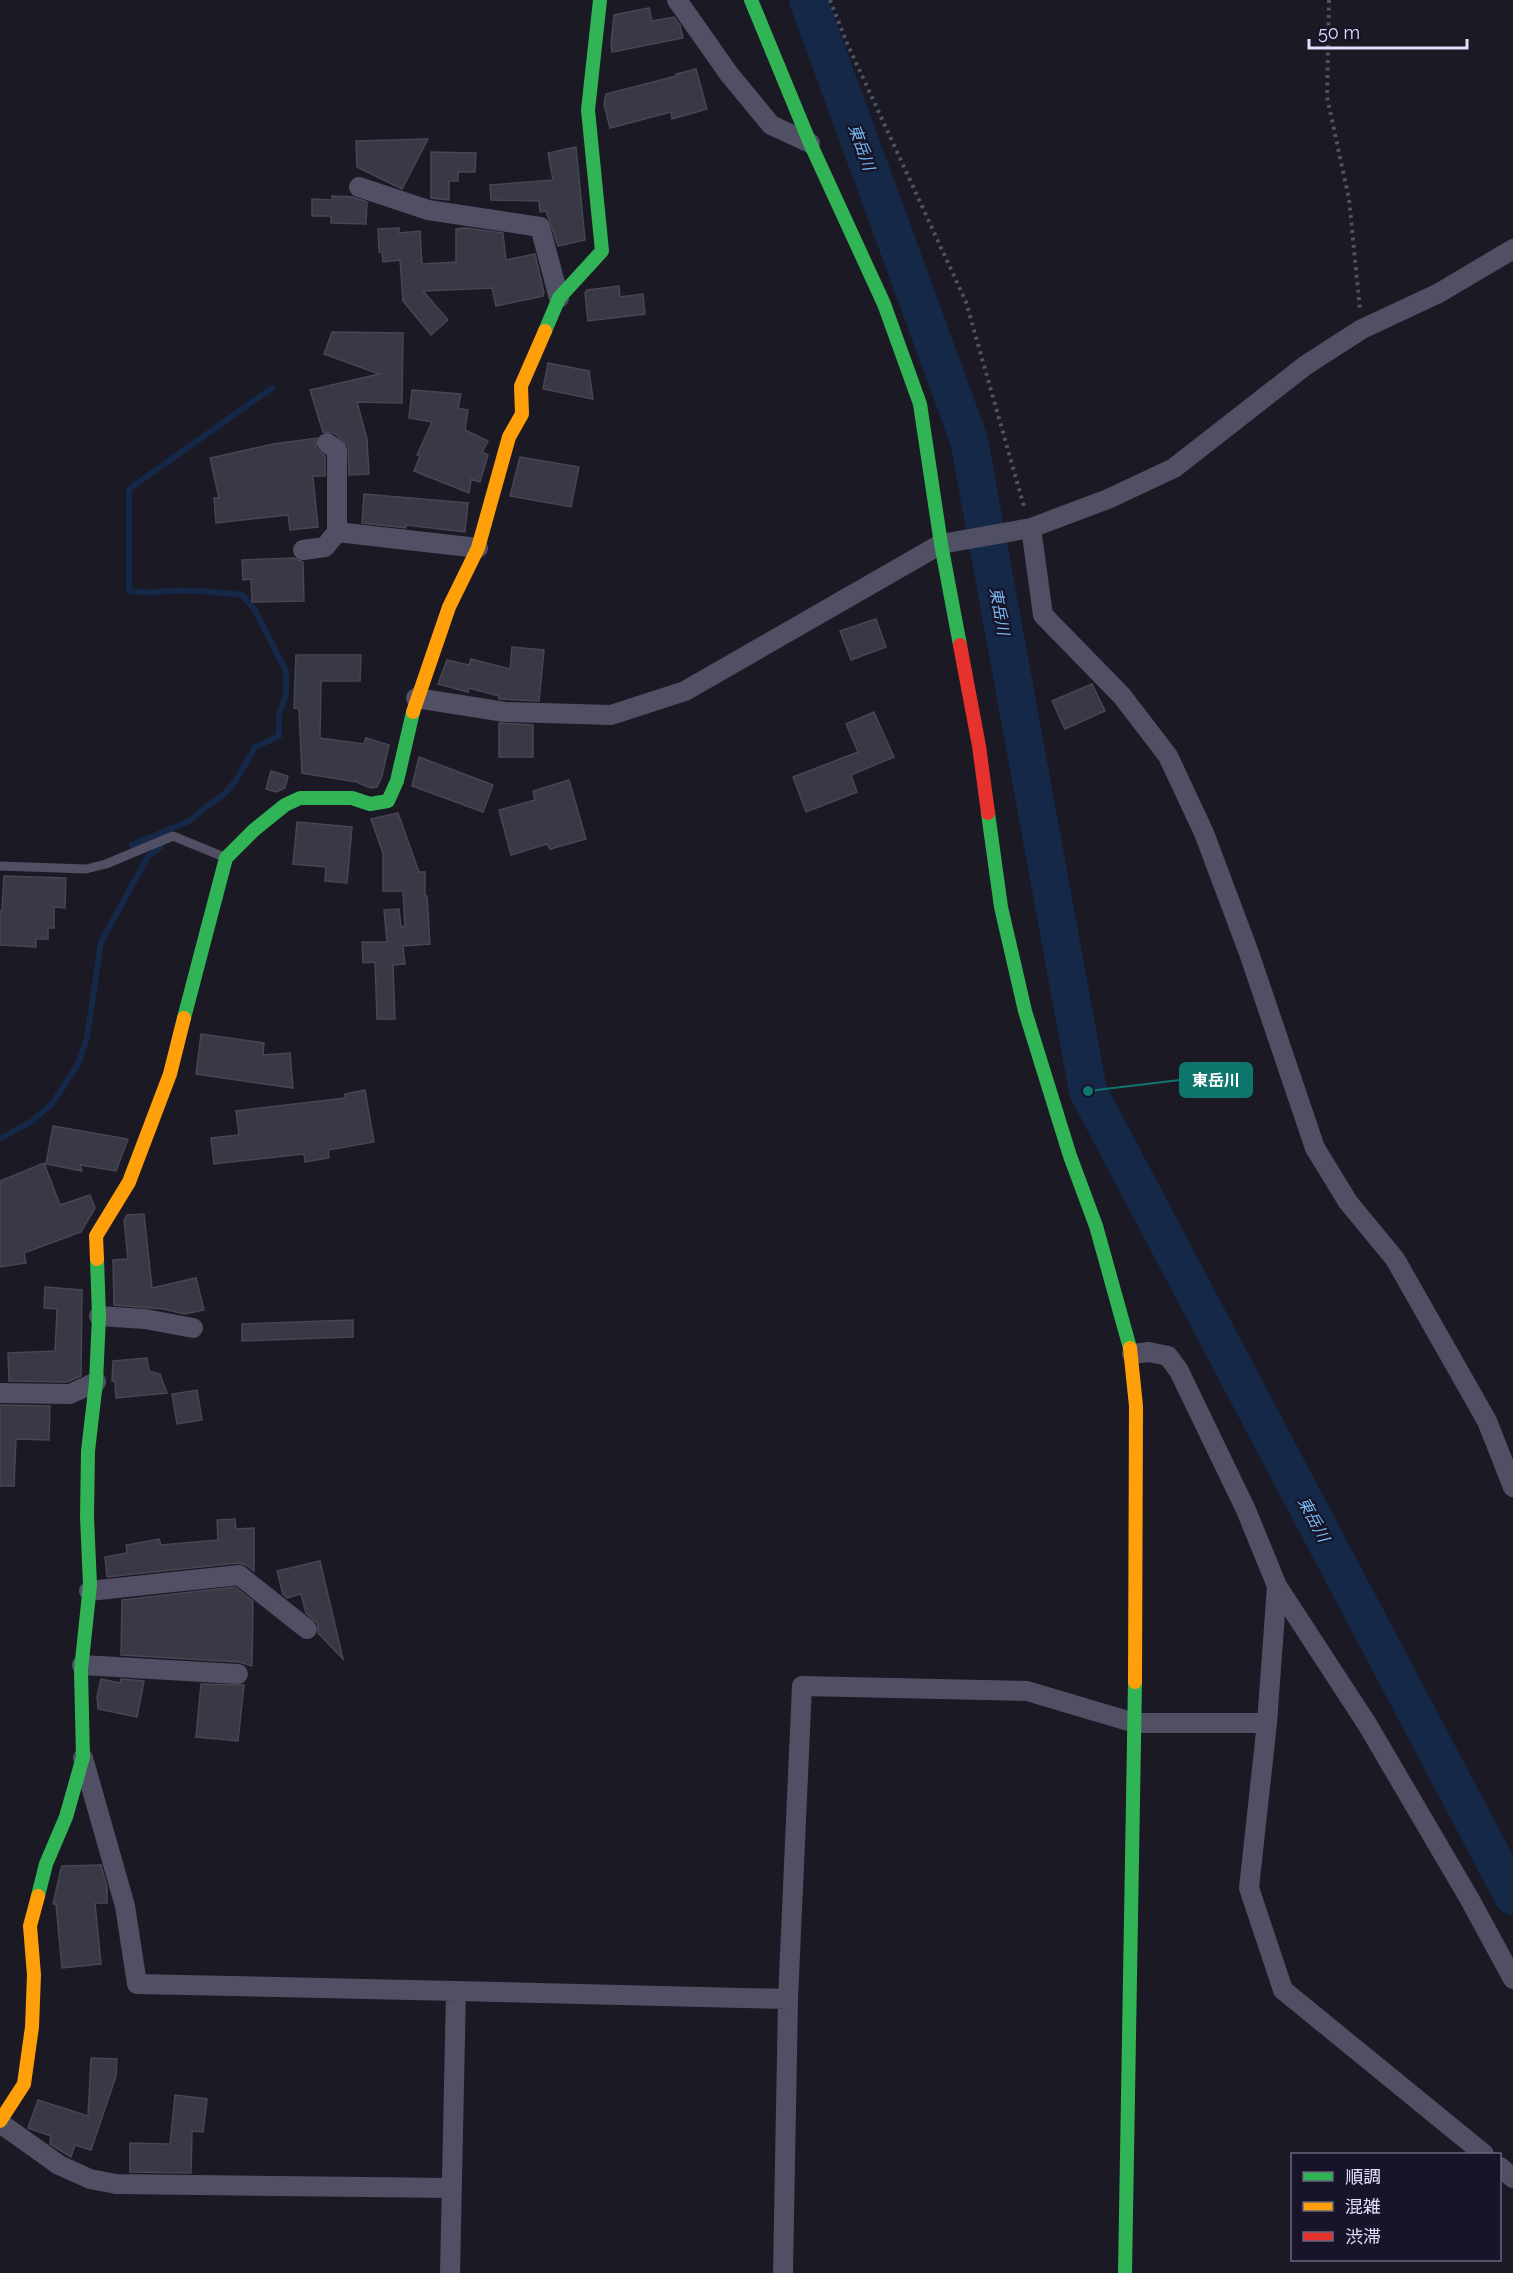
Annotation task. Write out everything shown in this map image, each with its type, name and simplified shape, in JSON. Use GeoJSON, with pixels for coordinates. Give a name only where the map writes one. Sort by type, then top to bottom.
{"type":"FeatureCollection","features":[{"type":"Feature","properties":{"kind":"street"},"geometry":{"type":"LineString","coordinates":[[600,0],[588,110],[602,251],[559,298],[521,386],[522,414],[508,437],[478,548],[449,607],[416,698],[397,781],[388,801],[370,804],[352,798],[300,798],[285,805],[254,830],[226,858],[170,1074],[129,1182],[96,1236],[99,1316],[96,1382],[88,1451],[89,1591],[82,1665],[83,1757],[125,1906],[136,1984],[788,1999]]}},
{"type":"Feature","properties":{"kind":"street"},"geometry":{"type":"LineString","coordinates":[[677,0],[729,74],[771,125],[810,143]]}},
{"type":"Feature","properties":{"kind":"street"},"geometry":{"type":"LineString","coordinates":[[751,0],[810,143],[884,304],[920,404],[941,544],[979,747],[1001,907],[1025,1011],[1070,1156],[1096,1226],[1132,1354],[1136,1406],[1135,1723],[1125,2273]]}},
{"type":"Feature","properties":{"kind":"street"},"geometry":{"type":"LineString","coordinates":[[359,187],[428,210],[540,227],[559,298]]}},
{"type":"Feature","properties":{"kind":"street"},"geometry":{"type":"LineString","coordinates":[[416,698],[505,712],[611,715],[685,691],[941,544],[1030,528],[1108,500],[1174,468],[1306,365],[1362,329],[1440,293],[1513,249]]}},
{"type":"Feature","properties":{"kind":"street"},"geometry":{"type":"LineString","coordinates":[[303,550],[326,547],[337,532],[337,450],[327,443]]}},
{"type":"Feature","properties":{"kind":"street"},"geometry":{"type":"LineString","coordinates":[[1030,528],[1043,615],[1122,696],[1168,756],[1204,833],[1249,953],[1315,1148],[1348,1203],[1395,1259],[1487,1421],[1513,1487]]}},
{"type":"Feature","properties":{"kind":"street"},"geometry":{"type":"LineString","coordinates":[[337,532],[478,548]]}},
{"type":"Feature","properties":{"kind":"street"},"geometry":{"type":"LineString","coordinates":[[99,1316],[145,1319],[193,1328]]}},
{"type":"Feature","properties":{"kind":"street"},"geometry":{"type":"LineString","coordinates":[[1132,1354],[1149,1352],[1168,1356],[1179,1371],[1246,1510],[1277,1586],[1367,1724],[1469,1898],[1513,1979]]}},
{"type":"Feature","properties":{"kind":"street"},"geometry":{"type":"LineString","coordinates":[[0,1393],[70,1394],[96,1382]]}},
{"type":"Feature","properties":{"kind":"street"},"geometry":{"type":"LineString","coordinates":[[89,1591],[263,1573]]}},
{"type":"Feature","properties":{"kind":"street"},"geometry":{"type":"LineString","coordinates":[[239,1575],[308,1629]]}},
{"type":"Feature","properties":{"kind":"street"},"geometry":{"type":"LineString","coordinates":[[1277,1586],[1267,1724],[1249,1888],[1283,1990],[1483,2153]]}},
{"type":"Feature","properties":{"kind":"street"},"geometry":{"type":"LineString","coordinates":[[82,1665],[238,1674]]}},
{"type":"Feature","properties":{"kind":"street"},"geometry":{"type":"LineString","coordinates":[[783,2273],[788,1999],[802,1686],[1027,1691],[1135,1723],[1267,1724]]}},
{"type":"Feature","properties":{"kind":"street"},"geometry":{"type":"LineString","coordinates":[[83,1757],[66,1817],[46,1864],[30,1926],[34,1975],[33,2017],[24,2084],[0,2122],[59,2166],[90,2179],[116,2184],[451,2188]]}},
{"type":"Feature","properties":{"kind":"street"},"geometry":{"type":"LineString","coordinates":[[450,2273],[456,1991]]}},
{"type":"Feature","properties":{"kind":"street"},"geometry":{"type":"LineString","coordinates":[[1501,2168],[1513,2178]]}},
{"type":"Feature","properties":{"kind":"lane"},"geometry":{"type":"LineString","coordinates":[[0,866],[86,869],[106,864],[173,836],[226,858]]}},
{"type":"Feature","properties":{"kind":"path"},"geometry":{"type":"LineString","coordinates":[[830,0],[852,54],[966,302],[1030,528]]}},
{"type":"Feature","properties":{"kind":"path"},"geometry":{"type":"LineString","coordinates":[[1329,0],[1327,97],[1349,199],[1362,329]]}},
{"type":"Feature","properties":{"kind":"building"},"geometry":{"type":"Polygon","coordinates":[[[649,8],[652,21],[674,17],[680,25],[683,38],[612,52],[614,15],[649,8]]]}},
{"type":"Feature","properties":{"kind":"building"},"geometry":{"type":"Polygon","coordinates":[[[696,69],[707,109],[672,119],[671,112],[610,128],[604,104],[606,94],[696,69]]]}},
{"type":"Feature","properties":{"kind":"building"},"geometry":{"type":"Polygon","coordinates":[[[428,139],[402,189],[357,167],[356,141],[428,139]]]}},
{"type":"Feature","properties":{"kind":"building"},"geometry":{"type":"Polygon","coordinates":[[[576,147],[585,240],[558,246],[546,211],[540,212],[539,201],[491,200],[490,185],[553,180],[548,153],[576,147]]]}},
{"type":"Feature","properties":{"kind":"building"},"geometry":{"type":"Polygon","coordinates":[[[431,152],[476,153],[475,172],[458,172],[458,181],[449,181],[449,200],[431,198],[431,152]]]}},
{"type":"Feature","properties":{"kind":"building"},"geometry":{"type":"Polygon","coordinates":[[[332,196],[353,197],[367,202],[366,224],[331,223],[331,216],[312,216],[312,199],[332,200],[332,196]]]}},
{"type":"Feature","properties":{"kind":"building"},"geometry":{"type":"Polygon","coordinates":[[[399,228],[399,233],[420,231],[422,264],[456,262],[456,229],[466,228],[503,233],[506,260],[535,254],[543,296],[496,306],[492,288],[423,291],[448,320],[431,335],[403,301],[400,260],[383,262],[382,252],[379,252],[378,229],[399,228]]]}},
{"type":"Feature","properties":{"kind":"building"},"geometry":{"type":"Polygon","coordinates":[[[619,286],[620,297],[643,294],[645,314],[588,321],[585,293],[587,290],[619,286]]]}},
{"type":"Feature","properties":{"kind":"building"},"geometry":{"type":"Polygon","coordinates":[[[332,332],[403,333],[402,403],[357,402],[367,439],[369,474],[349,475],[348,445],[334,433],[323,432],[310,390],[379,374],[324,354],[332,332]]]}},
{"type":"Feature","properties":{"kind":"building"},"geometry":{"type":"Polygon","coordinates":[[[548,363],[589,371],[593,399],[543,389],[548,363]]]}},
{"type":"Feature","properties":{"kind":"building"},"geometry":{"type":"Polygon","coordinates":[[[412,390],[461,394],[458,408],[468,410],[465,430],[488,441],[482,452],[488,455],[480,482],[471,479],[469,493],[414,471],[420,456],[417,455],[432,422],[409,418],[412,390]]]}},
{"type":"Feature","properties":{"kind":"building"},"geometry":{"type":"Polygon","coordinates":[[[317,438],[316,448],[325,456],[325,476],[313,476],[318,527],[290,530],[288,515],[216,523],[214,498],[219,498],[210,458],[273,444],[317,438]]]}},
{"type":"Feature","properties":{"kind":"building"},"geometry":{"type":"Polygon","coordinates":[[[520,457],[579,467],[571,507],[510,496],[520,457]]]}},
{"type":"Feature","properties":{"kind":"building"},"geometry":{"type":"Polygon","coordinates":[[[364,494],[468,503],[465,532],[406,525],[406,528],[362,523],[364,494]]]}},
{"type":"Feature","properties":{"kind":"building"},"geometry":{"type":"Polygon","coordinates":[[[294,558],[303,562],[304,601],[252,602],[251,579],[243,580],[242,560],[294,558]]]}},
{"type":"Feature","properties":{"kind":"building"},"geometry":{"type":"Polygon","coordinates":[[[876,619],[886,647],[851,660],[840,631],[876,619]]]}},
{"type":"Feature","properties":{"kind":"building"},"geometry":{"type":"Polygon","coordinates":[[[512,647],[544,650],[539,701],[499,699],[499,696],[469,688],[468,692],[438,684],[447,660],[469,665],[471,659],[510,669],[512,647]]]}},
{"type":"Feature","properties":{"kind":"building"},"geometry":{"type":"Polygon","coordinates":[[[296,655],[361,655],[360,681],[321,681],[320,738],[364,744],[366,738],[389,745],[377,787],[371,788],[358,783],[357,780],[356,782],[302,773],[299,709],[294,708],[296,655]]]}},
{"type":"Feature","properties":{"kind":"building"},"geometry":{"type":"Polygon","coordinates":[[[1092,684],[1105,711],[1065,729],[1052,701],[1092,684]]]}},
{"type":"Feature","properties":{"kind":"building"},"geometry":{"type":"Polygon","coordinates":[[[874,712],[894,757],[851,775],[857,792],[806,812],[793,777],[858,752],[846,724],[874,712]]]}},
{"type":"Feature","properties":{"kind":"building"},"geometry":{"type":"Polygon","coordinates":[[[499,723],[533,725],[533,757],[499,757],[499,723]]]}},
{"type":"Feature","properties":{"kind":"building"},"geometry":{"type":"Polygon","coordinates":[[[419,757],[493,785],[483,812],[412,786],[419,757]]]}},
{"type":"Feature","properties":{"kind":"building"},"geometry":{"type":"Polygon","coordinates":[[[271,771],[288,776],[285,788],[276,792],[266,789],[271,771]]]}},
{"type":"Feature","properties":{"kind":"building"},"geometry":{"type":"Polygon","coordinates":[[[569,780],[586,839],[550,849],[547,844],[511,855],[499,810],[535,800],[533,791],[569,780]]]}},
{"type":"Feature","properties":{"kind":"building"},"geometry":{"type":"Polygon","coordinates":[[[398,813],[419,872],[425,872],[430,944],[403,946],[405,964],[393,965],[395,1019],[377,1019],[375,962],[363,963],[362,942],[387,942],[384,910],[399,909],[401,927],[405,926],[403,891],[383,891],[383,853],[371,819],[398,813]]]}},
{"type":"Feature","properties":{"kind":"building"},"geometry":{"type":"Polygon","coordinates":[[[297,822],[352,827],[347,883],[325,881],[326,867],[293,864],[297,822]]]}},
{"type":"Feature","properties":{"kind":"building"},"geometry":{"type":"Polygon","coordinates":[[[4,876],[66,878],[65,908],[54,907],[54,928],[48,928],[48,939],[36,939],[36,947],[0,945],[0,911],[2,911],[4,876]]]}},
{"type":"Feature","properties":{"kind":"building"},"geometry":{"type":"Polygon","coordinates":[[[201,1034],[264,1043],[263,1055],[290,1053],[293,1088],[196,1074],[201,1034]]]}},
{"type":"Feature","properties":{"kind":"building"},"geometry":{"type":"Polygon","coordinates":[[[365,1090],[374,1142],[328,1150],[329,1158],[305,1162],[304,1154],[214,1164],[211,1138],[239,1135],[236,1111],[345,1098],[345,1094],[365,1090]]]}},
{"type":"Feature","properties":{"kind":"building"},"geometry":{"type":"Polygon","coordinates":[[[53,1126],[128,1139],[116,1171],[80,1165],[82,1171],[46,1164],[53,1126]]]}},
{"type":"Feature","properties":{"kind":"building"},"geometry":{"type":"Polygon","coordinates":[[[44,1163],[60,1205],[90,1195],[95,1208],[81,1232],[24,1253],[26,1263],[0,1267],[0,1181],[44,1163]]]}},
{"type":"Feature","properties":{"kind":"building"},"geometry":{"type":"Polygon","coordinates":[[[144,1214],[152,1288],[196,1278],[204,1310],[185,1314],[163,1309],[114,1305],[113,1260],[128,1259],[124,1220],[127,1215],[144,1214]]]}},
{"type":"Feature","properties":{"kind":"building"},"geometry":{"type":"Polygon","coordinates":[[[45,1287],[82,1290],[81,1376],[67,1382],[9,1381],[8,1353],[55,1351],[57,1309],[44,1308],[45,1287]]]}},
{"type":"Feature","properties":{"kind":"building"},"geometry":{"type":"Polygon","coordinates":[[[353,1320],[353,1337],[242,1341],[242,1324],[353,1320]]]}},
{"type":"Feature","properties":{"kind":"building"},"geometry":{"type":"Polygon","coordinates":[[[147,1358],[149,1371],[160,1374],[167,1393],[116,1398],[115,1381],[112,1381],[113,1361],[147,1358]]]}},
{"type":"Feature","properties":{"kind":"building"},"geometry":{"type":"Polygon","coordinates":[[[197,1390],[202,1420],[177,1424],[172,1394],[197,1390]]]}},
{"type":"Feature","properties":{"kind":"building"},"geometry":{"type":"Polygon","coordinates":[[[0,1405],[50,1406],[49,1440],[16,1439],[14,1486],[0,1486],[0,1405]]]}},
{"type":"Feature","properties":{"kind":"building"},"geometry":{"type":"Polygon","coordinates":[[[235,1519],[236,1529],[254,1528],[254,1571],[238,1563],[107,1577],[105,1557],[127,1553],[126,1545],[159,1539],[161,1545],[218,1540],[217,1520],[235,1519]]]}},
{"type":"Feature","properties":{"kind":"building"},"geometry":{"type":"Polygon","coordinates":[[[320,1561],[343,1659],[318,1633],[318,1624],[306,1613],[301,1594],[287,1598],[283,1594],[277,1571],[320,1561]]]}},
{"type":"Feature","properties":{"kind":"building"},"geometry":{"type":"Polygon","coordinates":[[[235,1587],[253,1601],[252,1666],[239,1662],[121,1655],[122,1600],[235,1587]]]}},
{"type":"Feature","properties":{"kind":"building"},"geometry":{"type":"Polygon","coordinates":[[[101,1679],[120,1683],[121,1679],[144,1681],[137,1717],[98,1709],[97,1697],[101,1679]]]}},
{"type":"Feature","properties":{"kind":"building"},"geometry":{"type":"Polygon","coordinates":[[[201,1684],[244,1685],[238,1741],[196,1737],[201,1684]]]}},
{"type":"Feature","properties":{"kind":"building"},"geometry":{"type":"Polygon","coordinates":[[[101,1865],[107,1887],[107,1903],[95,1903],[101,1964],[62,1968],[56,1904],[53,1904],[62,1866],[101,1865]]]}},
{"type":"Feature","properties":{"kind":"building"},"geometry":{"type":"Polygon","coordinates":[[[91,2058],[117,2059],[116,2076],[91,2150],[75,2145],[71,2157],[50,2144],[51,2136],[28,2128],[38,2100],[88,2116],[91,2058]]]}},
{"type":"Feature","properties":{"kind":"building"},"geometry":{"type":"Polygon","coordinates":[[[175,2095],[207,2099],[203,2132],[192,2131],[191,2173],[130,2172],[130,2143],[170,2144],[175,2095]]]}},
{"type":"Feature","properties":{"kind":"waterway","name":"東岳川"},"geometry":{"type":"LineString","coordinates":[[808,0],[969,440],[1088,1091],[1513,1896]]}},
{"type":"Feature","properties":{"kind":"waterway"},"geometry":{"type":"LineString","coordinates":[[132,845],[189,821],[222,796],[235,782],[255,747],[279,736],[279,714],[286,695],[286,671],[255,610],[242,595],[198,591],[145,593],[129,591],[129,489],[272,388]]}},
{"type":"Feature","properties":{"kind":"waterway"},"geometry":{"type":"LineString","coordinates":[[0,1139],[32,1121],[52,1104],[78,1064],[87,1038],[101,942],[148,856],[161,847],[161,839]]}},
{"type":"Feature","properties":{"kind":"traffic: fast"},"geometry":{"type":"LineString","coordinates":[[545,331],[559,298],[602,251],[588,110],[600,0]]}},
{"type":"Feature","properties":{"kind":"traffic: fast"},"geometry":{"type":"LineString","coordinates":[[751,0],[810,143],[884,304],[920,404],[941,544],[960,645]]}},
{"type":"Feature","properties":{"kind":"traffic: fast"},"geometry":{"type":"LineString","coordinates":[[184,1018],[226,858],[254,830],[285,805],[300,798],[352,798],[370,804],[388,801],[397,781],[413,712]]}},
{"type":"Feature","properties":{"kind":"traffic: fast"},"geometry":{"type":"LineString","coordinates":[[988,813],[1001,907],[1025,1011],[1070,1156],[1096,1226],[1130,1348]]}},
{"type":"Feature","properties":{"kind":"traffic: fast"},"geometry":{"type":"LineString","coordinates":[[38,1896],[46,1864],[66,1817],[83,1757],[81,1670],[90,1585],[87,1517],[88,1451],[96,1382],[99,1316],[97,1259]]}},
{"type":"Feature","properties":{"kind":"traffic: fast"},"geometry":{"type":"LineString","coordinates":[[1125,2273],[1135,1682]]}},
{"type":"Feature","properties":{"kind":"traffic: slow"},"geometry":{"type":"LineString","coordinates":[[413,712],[449,607],[478,548],[509,437],[522,414],[521,386],[545,331]]}},
{"type":"Feature","properties":{"kind":"traffic: slow"},"geometry":{"type":"LineString","coordinates":[[97,1259],[96,1236],[129,1182],[170,1074],[184,1018]]}},
{"type":"Feature","properties":{"kind":"traffic: slow"},"geometry":{"type":"LineString","coordinates":[[1130,1348],[1136,1406],[1135,1682]]}},
{"type":"Feature","properties":{"kind":"traffic: slow"},"geometry":{"type":"LineString","coordinates":[[0,2121],[24,2084],[32,2027],[34,1975],[30,1926],[38,1896]]}},
{"type":"Feature","properties":{"kind":"traffic: jam"},"geometry":{"type":"LineString","coordinates":[[960,645],[979,746],[988,813]]}},
{"type":"Feature","properties":{"kind":"place","name":"東岳川"},"geometry":{"type":"Point","coordinates":[1088,1091]}}]}
